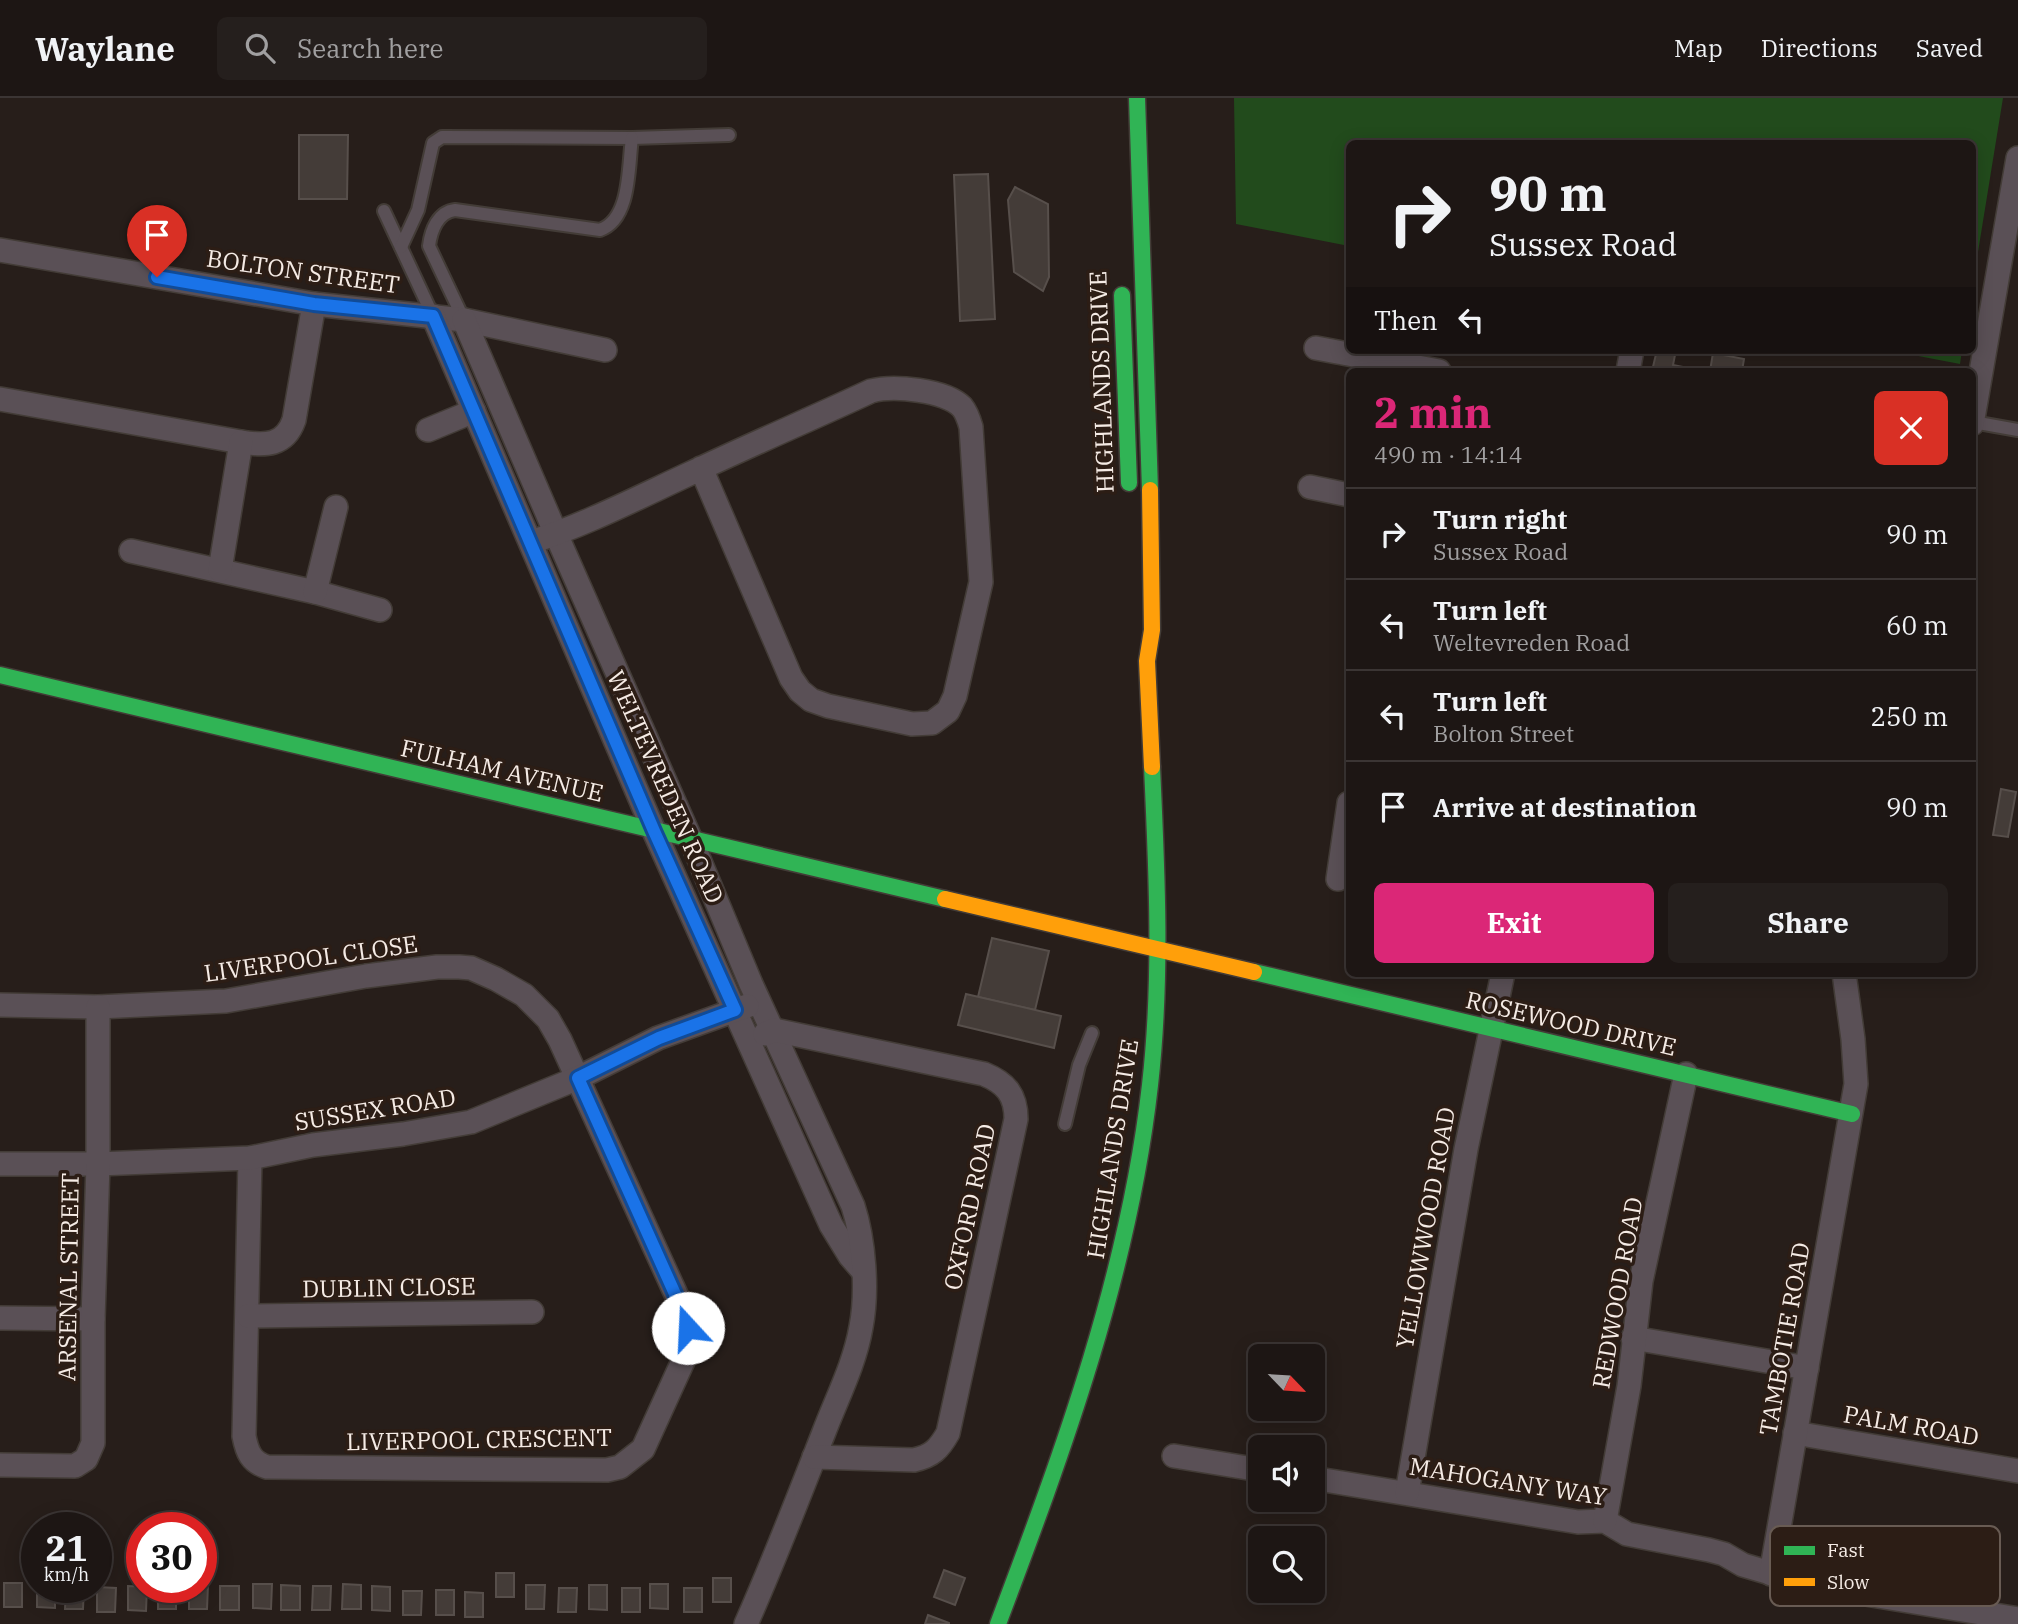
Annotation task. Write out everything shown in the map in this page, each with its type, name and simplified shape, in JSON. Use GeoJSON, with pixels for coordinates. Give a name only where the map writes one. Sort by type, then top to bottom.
{"type":"FeatureCollection","features":[{"type":"Feature","properties":{"kind":"street","name":"HIGHLANDS DRIVE"},"geometry":{"type":"LineString","coordinates":[[998,1624],[1069,1431],[1095,1349],[1118,1263],[1139,1160],[1150,1085],[1156,1016],[1157,949],[1147,661],[1152,630],[1153,567],[1137,98]]}},
{"type":"Feature","properties":{"kind":"street"},"geometry":{"type":"LineString","coordinates":[[1976,400],[2018,158]]}},
{"type":"Feature","properties":{"kind":"street","name":"BOLTON STREET"},"geometry":{"type":"LineString","coordinates":[[0,250],[314,304],[464,320],[605,350]]}},
{"type":"Feature","properties":{"kind":"street","name":"HIGHLANDS DRIVE"},"geometry":{"type":"LineString","coordinates":[[1121,280],[1130,500]]}},
{"type":"Feature","properties":{"kind":"street"},"geometry":{"type":"LineString","coordinates":[[0,399],[258,445],[279,442],[292,427],[314,304]]}},
{"type":"Feature","properties":{"kind":"street","name":"WELTEVREDEN ROAD"},"geometry":{"type":"LineString","coordinates":[[433,316],[654,831],[831,1225],[845,1249],[863,1271]]}},
{"type":"Feature","properties":{"kind":"street","name":"WELTEVREDEN ROAD"},"geometry":{"type":"LineString","coordinates":[[464,320],[760,1001],[853,1206],[862,1245],[864,1299],[861,1328],[852,1360],[746,1624]]}},
{"type":"Feature","properties":{"kind":"street"},"geometry":{"type":"LineString","coordinates":[[1316,348],[1346,353]]}},
{"type":"Feature","properties":{"kind":"street"},"geometry":{"type":"LineString","coordinates":[[1353,354],[1426,368]]}},
{"type":"Feature","properties":{"kind":"street"},"geometry":{"type":"LineString","coordinates":[[531,542],[556,534],[701,468],[871,391],[884,388],[940,395],[962,407],[971,427],[981,582],[955,696],[944,715],[932,723],[912,724],[828,706],[811,700],[800,691],[791,678],[701,468]]}},
{"type":"Feature","properties":{"kind":"street"},"geometry":{"type":"LineString","coordinates":[[428,430],[474,411]]}},
{"type":"Feature","properties":{"kind":"street"},"geometry":{"type":"LineString","coordinates":[[220,570],[241,442]]}},
{"type":"Feature","properties":{"kind":"street"},"geometry":{"type":"LineString","coordinates":[[1310,487],[1346,494]]}},
{"type":"Feature","properties":{"kind":"street"},"geometry":{"type":"LineString","coordinates":[[315,592],[336,507]]}},
{"type":"Feature","properties":{"kind":"street"},"geometry":{"type":"LineString","coordinates":[[131,551],[315,592],[380,610]]}},
{"type":"Feature","properties":{"kind":"street","name":"HIGHLANDS DRIVE"},"geometry":{"type":"LineString","coordinates":[[1135,627],[1147,661]]}},
{"type":"Feature","properties":{"kind":"street","name":"FULHAM AVENUE"},"geometry":{"type":"LineString","coordinates":[[0,675],[1157,949]]}},
{"type":"Feature","properties":{"kind":"street"},"geometry":{"type":"LineString","coordinates":[[1338,879],[1346,828]]}},
{"type":"Feature","properties":{"kind":"street","name":"ROSEWOOD DRIVE"},"geometry":{"type":"LineString","coordinates":[[1157,949],[1852,1114]]}},
{"type":"Feature","properties":{"kind":"street","name":"LIVERPOOL CLOSE"},"geometry":{"type":"LineString","coordinates":[[0,1005],[98,1007],[226,1001],[366,976],[437,967],[471,968],[496,979],[536,1006],[548,1019],[578,1078]]}},
{"type":"Feature","properties":{"kind":"street","name":"YELLOWWOOD ROAD"},"geometry":{"type":"LineString","coordinates":[[1407,1493],[1450,1230],[1502,977]]}},
{"type":"Feature","properties":{"kind":"street","name":"TAMBOTIE ROAD"},"geometry":{"type":"LineString","coordinates":[[1779,1526],[1856,1084],[1853,1039],[1844,977]]}},
{"type":"Feature","properties":{"kind":"street","name":"SUSSEX ROAD"},"geometry":{"type":"LineString","coordinates":[[0,1164],[98,1164],[250,1158],[313,1145],[471,1122],[578,1078],[659,1038],[760,1001]]}},
{"type":"Feature","properties":{"kind":"street","name":"ARSENAL STREET"},"geometry":{"type":"LineString","coordinates":[[0,1465],[70,1466],[81,1463],[90,1454],[93,1443],[98,1007]]}},
{"type":"Feature","properties":{"kind":"street"},"geometry":{"type":"LineString","coordinates":[[749,1041],[774,1030]]}},
{"type":"Feature","properties":{"kind":"street","name":"OXFORD ROAD"},"geometry":{"type":"LineString","coordinates":[[774,1030],[984,1074],[1000,1080],[1010,1091],[1016,1104],[1016,1119],[948,1433],[940,1447],[929,1457],[914,1461],[814,1457]]}},
{"type":"Feature","properties":{"kind":"street","name":"REDWOOD ROAD"},"geometry":{"type":"LineString","coordinates":[[1605,1521],[1629,1386],[1642,1281],[1686,1074]]}},
{"type":"Feature","properties":{"kind":"street","name":"LIVERPOOL CRESCENT"},"geometry":{"type":"LineString","coordinates":[[250,1158],[244,1436],[249,1454],[260,1465],[607,1470],[620,1467],[632,1460],[651,1437],[684,1359],[688,1328],[578,1078]]}},
{"type":"Feature","properties":{"kind":"street","name":"DUBLIN CLOSE"},"geometry":{"type":"LineString","coordinates":[[248,1316],[532,1312]]}},
{"type":"Feature","properties":{"kind":"street"},"geometry":{"type":"LineString","coordinates":[[0,1318],[93,1319]]}},
{"type":"Feature","properties":{"kind":"street"},"geometry":{"type":"LineString","coordinates":[[1633,1338],[1807,1368]]}},
{"type":"Feature","properties":{"kind":"street","name":"PALM ROAD"},"geometry":{"type":"LineString","coordinates":[[1795,1433],[2018,1471]]}},
{"type":"Feature","properties":{"kind":"street"},"geometry":{"type":"LineString","coordinates":[[1174,1456],[1248,1468]]}},
{"type":"Feature","properties":{"kind":"street","name":"MAHOGANY WAY"},"geometry":{"type":"LineString","coordinates":[[1325,1480],[1578,1522],[1605,1521],[1627,1534],[1724,1554],[1742,1565],[1770,1574]]}},
{"type":"Feature","properties":{"kind":"street","name":"MAHOGANY WAY"},"geometry":{"type":"LineString","coordinates":[[1939,1606],[2018,1619]]}},
{"type":"Feature","properties":{"kind":"lane"},"geometry":{"type":"LineString","coordinates":[[401,247],[418,210],[429,170],[431,147],[438,139],[729,135]]}},
{"type":"Feature","properties":{"kind":"lane"},"geometry":{"type":"LineString","coordinates":[[464,320],[429,246],[441,216],[455,210],[600,230],[608,227],[620,214],[624,203],[632,138]]}},
{"type":"Feature","properties":{"kind":"lane"},"geometry":{"type":"LineString","coordinates":[[384,211],[433,316]]}},
{"type":"Feature","properties":{"kind":"lane"},"geometry":{"type":"LineString","coordinates":[[1122,321],[1145,320]]}},
{"type":"Feature","properties":{"kind":"lane"},"geometry":{"type":"LineString","coordinates":[[1976,424],[2018,430]]}},
{"type":"Feature","properties":{"kind":"lane"},"geometry":{"type":"LineString","coordinates":[[1065,1124],[1079,1065],[1092,1033]]}},
{"type":"Feature","properties":{"kind":"green space"},"geometry":{"type":"Polygon","coordinates":[[[1234,98],[2003,98],[1976,264],[1976,140],[1346,140],[1346,245],[1236,224],[1234,98]]]}},
{"type":"Feature","properties":{"kind":"green space"},"geometry":{"type":"Polygon","coordinates":[[[1908,354],[1961,354],[1960,364],[1908,354]]]}},
{"type":"Feature","properties":{"kind":"building"},"geometry":{"type":"Polygon","coordinates":[[[299,135],[348,135],[347,199],[299,199],[299,135]]]}},
{"type":"Feature","properties":{"kind":"building"},"geometry":{"type":"Polygon","coordinates":[[[988,174],[995,319],[960,321],[954,175],[988,174]]]}},
{"type":"Feature","properties":{"kind":"building"},"geometry":{"type":"Polygon","coordinates":[[[1015,187],[1048,204],[1049,277],[1043,291],[1014,272],[1008,200],[1015,187]]]}},
{"type":"Feature","properties":{"kind":"building"},"geometry":{"type":"Polygon","coordinates":[[[1656,354],[1675,354],[1673,365],[1688,368],[1653,368],[1656,354]]]}},
{"type":"Feature","properties":{"kind":"building"},"geometry":{"type":"Polygon","coordinates":[[[1713,354],[1744,359],[1742,368],[1710,368],[1713,354]]]}},
{"type":"Feature","properties":{"kind":"building"},"geometry":{"type":"Polygon","coordinates":[[[2001,789],[2016,792],[2008,837],[1993,835],[2001,789]]]}},
{"type":"Feature","properties":{"kind":"building"},"geometry":{"type":"Polygon","coordinates":[[[992,938],[1049,951],[1035,1010],[978,997],[992,938]]]}},
{"type":"Feature","properties":{"kind":"building"},"geometry":{"type":"Polygon","coordinates":[[[966,994],[1061,1016],[1054,1048],[958,1025],[966,994]]]}},
{"type":"Feature","properties":{"kind":"building"},"geometry":{"type":"Polygon","coordinates":[[[944,1570],[965,1578],[955,1605],[934,1597],[944,1570]]]}},
{"type":"Feature","properties":{"kind":"building"},"geometry":{"type":"Polygon","coordinates":[[[496,1573],[514,1573],[514,1597],[496,1597],[496,1573]]]}},
{"type":"Feature","properties":{"kind":"building"},"geometry":{"type":"Polygon","coordinates":[[[713,1578],[731,1578],[731,1602],[713,1602],[713,1578]]]}},
{"type":"Feature","properties":{"kind":"building"},"geometry":{"type":"Polygon","coordinates":[[[4,1583],[21,1583],[22,1607],[4,1607],[4,1583]]]}},
{"type":"Feature","properties":{"kind":"building"},"geometry":{"type":"Polygon","coordinates":[[[253,1584],[272,1584],[271,1609],[253,1608],[253,1584]]]}},
{"type":"Feature","properties":{"kind":"building"},"geometry":{"type":"Polygon","coordinates":[[[343,1584],[361,1585],[361,1609],[342,1609],[343,1584]]]}},
{"type":"Feature","properties":{"kind":"building"},"geometry":{"type":"Polygon","coordinates":[[[650,1584],[668,1584],[668,1609],[650,1608],[650,1584]]]}},
{"type":"Feature","properties":{"kind":"building"},"geometry":{"type":"Polygon","coordinates":[[[281,1585],[300,1586],[300,1610],[281,1610],[281,1585]]]}},
{"type":"Feature","properties":{"kind":"building"},"geometry":{"type":"Polygon","coordinates":[[[526,1585],[545,1585],[544,1609],[526,1609],[526,1585]]]}},
{"type":"Feature","properties":{"kind":"building"},"geometry":{"type":"Polygon","coordinates":[[[589,1585],[607,1585],[607,1610],[589,1609],[589,1585]]]}},
{"type":"Feature","properties":{"kind":"building"},"geometry":{"type":"Polygon","coordinates":[[[220,1586],[239,1586],[239,1610],[220,1610],[220,1586]]]}},
{"type":"Feature","properties":{"kind":"building"},"geometry":{"type":"Polygon","coordinates":[[[313,1586],[331,1586],[330,1610],[312,1610],[313,1586]]]}},
{"type":"Feature","properties":{"kind":"building"},"geometry":{"type":"Polygon","coordinates":[[[372,1586],[390,1587],[390,1611],[372,1610],[372,1586]]]}},
{"type":"Feature","properties":{"kind":"building"},"geometry":{"type":"Polygon","coordinates":[[[112,1588],[116,1588],[115,1612],[97,1612],[97,1603],[112,1603],[112,1588]]]}},
{"type":"Feature","properties":{"kind":"building"},"geometry":{"type":"Polygon","coordinates":[[[559,1588],[577,1588],[576,1612],[558,1612],[559,1588]]]}},
{"type":"Feature","properties":{"kind":"building"},"geometry":{"type":"Polygon","coordinates":[[[622,1588],[640,1588],[640,1612],[622,1612],[622,1588]]]}},
{"type":"Feature","properties":{"kind":"building"},"geometry":{"type":"Polygon","coordinates":[[[684,1588],[702,1588],[702,1612],[684,1612],[684,1588]]]}},
{"type":"Feature","properties":{"kind":"building"},"geometry":{"type":"Polygon","coordinates":[[[436,1590],[454,1590],[454,1615],[436,1615],[436,1590]]]}},
{"type":"Feature","properties":{"kind":"building"},"geometry":{"type":"Polygon","coordinates":[[[403,1591],[422,1591],[421,1615],[403,1615],[403,1591]]]}},
{"type":"Feature","properties":{"kind":"building"},"geometry":{"type":"Polygon","coordinates":[[[465,1592],[483,1593],[483,1617],[465,1617],[465,1592]]]}},
{"type":"Feature","properties":{"kind":"building"},"geometry":{"type":"Polygon","coordinates":[[[37,1603],[55,1603],[55,1608],[37,1607],[37,1603]]]}},
{"type":"Feature","properties":{"kind":"building"},"geometry":{"type":"Polygon","coordinates":[[[65,1603],[83,1603],[83,1609],[65,1609],[65,1603]]]}},
{"type":"Feature","properties":{"kind":"building"},"geometry":{"type":"Polygon","coordinates":[[[128,1603],[146,1603],[146,1611],[128,1610],[128,1603]]]}},
{"type":"Feature","properties":{"kind":"building"},"geometry":{"type":"Polygon","coordinates":[[[158,1603],[176,1603],[176,1609],[158,1609],[158,1603]]]}},
{"type":"Feature","properties":{"kind":"building"},"geometry":{"type":"Polygon","coordinates":[[[189,1603],[207,1603],[207,1609],[189,1609],[189,1603]]]}},
{"type":"Feature","properties":{"kind":"building"},"geometry":{"type":"Polygon","coordinates":[[[928,1615],[949,1623],[949,1624],[925,1624],[928,1615]]]}},
{"type":"Feature","properties":{"kind":"traffic: fast"},"geometry":{"type":"LineString","coordinates":[[1137,98],[1150,490]]}},
{"type":"Feature","properties":{"kind":"traffic: fast"},"geometry":{"type":"LineString","coordinates":[[1122,295],[1129,483]]}},
{"type":"Feature","properties":{"kind":"traffic: fast"},"geometry":{"type":"LineString","coordinates":[[0,675],[945,899]]}},
{"type":"Feature","properties":{"kind":"traffic: fast"},"geometry":{"type":"LineString","coordinates":[[998,1624],[1047,1492],[1091,1359],[1127,1224],[1140,1155],[1150,1085],[1156,1006],[1157,887],[1152,767]]}},
{"type":"Feature","properties":{"kind":"traffic: fast"},"geometry":{"type":"LineString","coordinates":[[1254,972],[1852,1114]]}},
{"type":"Feature","properties":{"kind":"traffic: slow"},"geometry":{"type":"LineString","coordinates":[[1150,490],[1152,630],[1147,661],[1152,767]]}},
{"type":"Feature","properties":{"kind":"traffic: slow"},"geometry":{"type":"LineString","coordinates":[[945,899],[1254,972]]}},
{"type":"Feature","properties":{"kind":"route"},"geometry":{"type":"LineString","coordinates":[[157,277],[314,304],[433,316],[654,831],[735,1010],[659,1038],[578,1078],[688,1328]]}}]}
